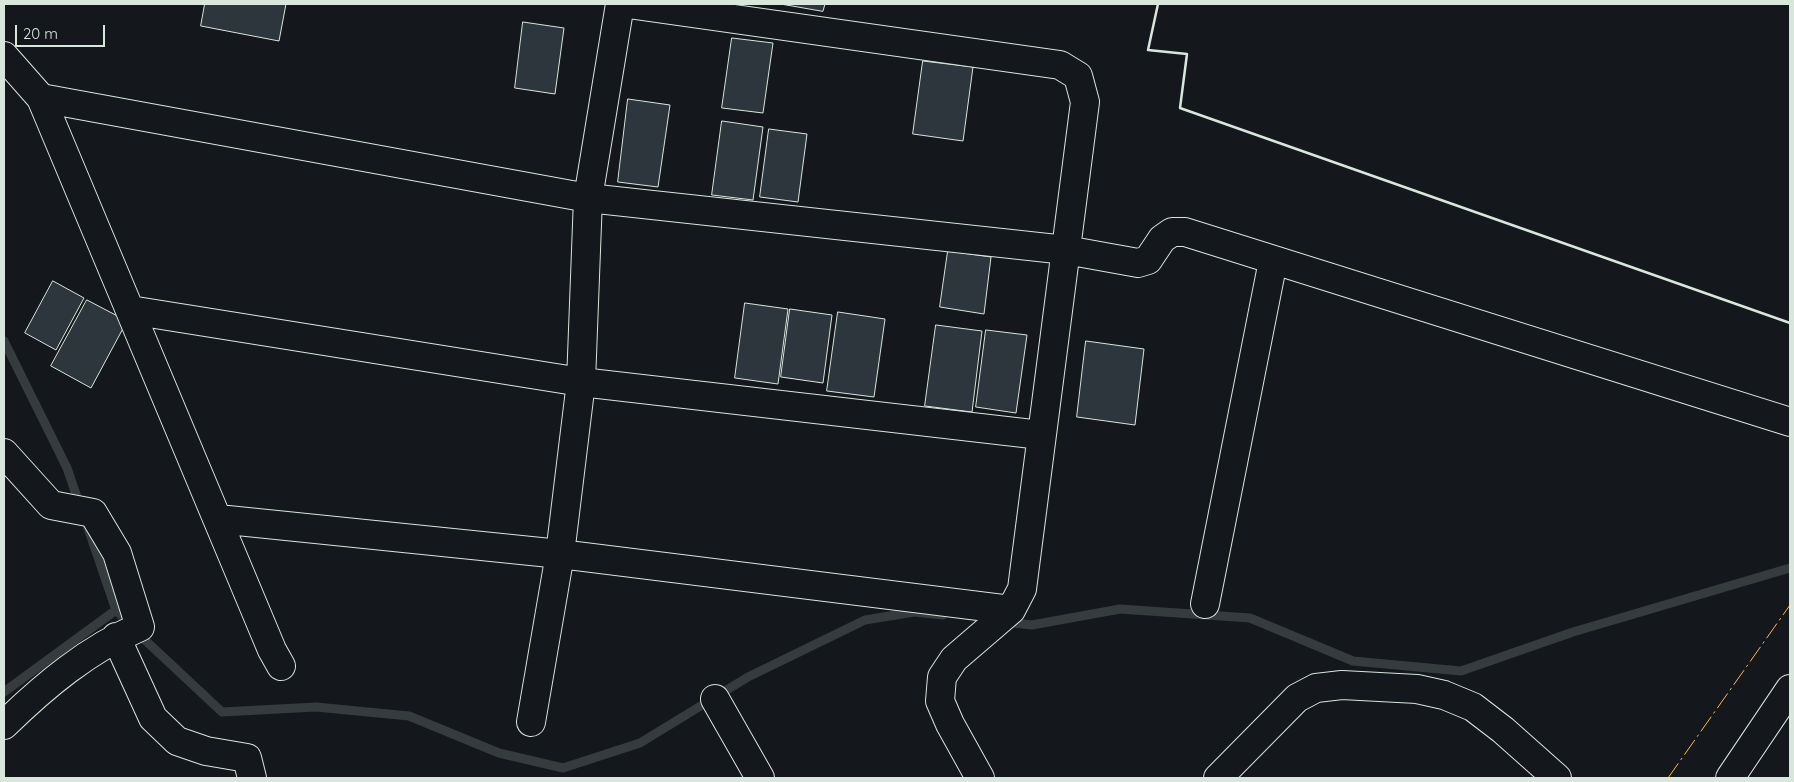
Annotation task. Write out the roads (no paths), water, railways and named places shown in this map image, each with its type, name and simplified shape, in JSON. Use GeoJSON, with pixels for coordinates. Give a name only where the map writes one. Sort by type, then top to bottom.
{"type":"FeatureCollection","features":[{"type":"Feature","properties":{"kind":"street"},"geometry":{"type":"LineString","coordinates":[[531,722],[560,554],[581,382],[588,198],[620,4]]}},
{"type":"Feature","properties":{"kind":"street"},"geometry":{"type":"LineString","coordinates":[[628,4],[1060,65],[1078,76],[1085,102],[1022,589],[1010,611],[954,659],[942,677],[940,701],[950,724],[980,778]]}},
{"type":"Feature","properties":{"kind":"street"},"geometry":{"type":"LineString","coordinates":[[4,56],[41,98],[272,650],[281,666]]}},
{"type":"Feature","properties":{"kind":"street"},"geometry":{"type":"LineString","coordinates":[[41,98],[588,198],[1066,250],[1138,263],[1148,260],[1162,239],[1172,232],[1185,232],[1790,422]]}},
{"type":"Feature","properties":{"kind":"street"},"geometry":{"type":"LineString","coordinates":[[1205,604],[1273,260]]}},
{"type":"Feature","properties":{"kind":"street"},"geometry":{"type":"LineString","coordinates":[[130,310],[581,382],[1041,435]]}},
{"type":"Feature","properties":{"kind":"street"},"geometry":{"type":"LineString","coordinates":[[4,453],[51,505],[93,512],[117,553],[128,632],[153,718],[178,741],[206,751],[246,758],[252,778]]}},
{"type":"Feature","properties":{"kind":"street"},"geometry":{"type":"LineString","coordinates":[[218,519],[560,554],[1010,611]]}},
{"type":"Feature","properties":{"kind":"street"},"geometry":{"type":"LineString","coordinates":[[4,725],[71,667],[128,632]]}},
{"type":"Feature","properties":{"kind":"street"},"geometry":{"type":"LineString","coordinates":[[1218,778],[1297,698],[1316,688],[1342,684],[1417,689],[1444,695],[1473,706],[1557,778]]}},
{"type":"Feature","properties":{"kind":"street"},"geometry":{"type":"LineString","coordinates":[[1730,778],[1790,689]]}},
{"type":"Feature","properties":{"kind":"street"},"geometry":{"type":"LineString","coordinates":[[716,699],[760,778]]}},
{"type":"Feature","properties":{"kind":"waterway"},"geometry":{"type":"LineString","coordinates":[[4,341],[67,468],[80,506]]}},
{"type":"Feature","properties":{"kind":"waterway"},"geometry":{"type":"LineString","coordinates":[[87,525],[116,610]]}},
{"type":"Feature","properties":{"kind":"waterway"},"geometry":{"type":"LineString","coordinates":[[1005,622],[1032,625],[1120,609],[1250,618],[1353,661],[1461,671],[1573,632],[1790,568]]}},
{"type":"Feature","properties":{"kind":"waterway"},"geometry":{"type":"LineString","coordinates":[[4,692],[116,610],[146,641],[222,712],[316,707],[409,716],[499,753],[563,768],[640,743],[748,677],[865,620],[914,612],[943,615]]}}]}
